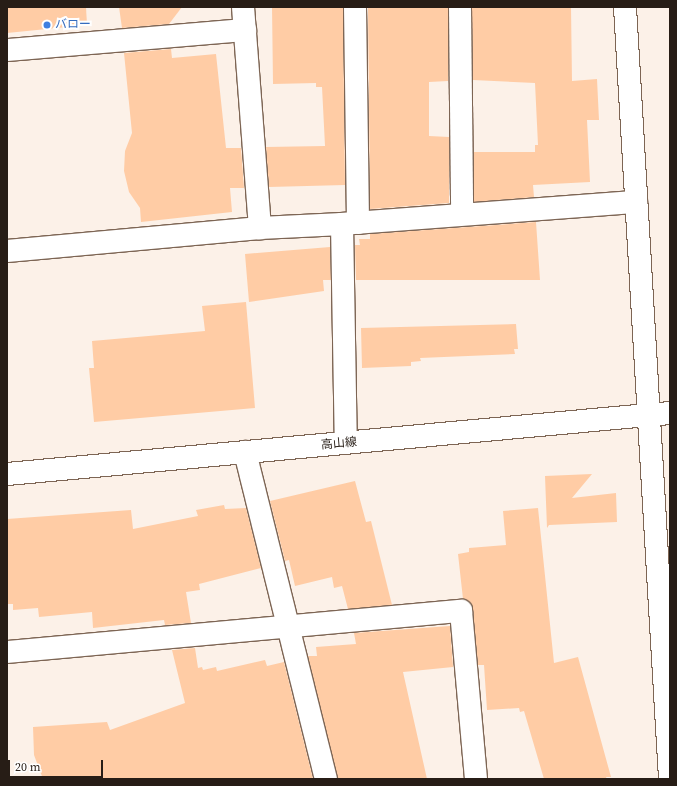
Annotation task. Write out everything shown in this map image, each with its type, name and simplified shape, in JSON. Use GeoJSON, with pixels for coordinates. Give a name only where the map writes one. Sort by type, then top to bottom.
{"type":"FeatureCollection","features":[{"type":"Feature","properties":{"kind":"street"},"geometry":{"type":"LineString","coordinates":[[243,7],[260,228]]}},
{"type":"Feature","properties":{"kind":"street"},"geometry":{"type":"LineString","coordinates":[[346,443],[355,7]]}},
{"type":"Feature","properties":{"kind":"street"},"geometry":{"type":"LineString","coordinates":[[460,7],[462,214]]}},
{"type":"Feature","properties":{"kind":"street"},"geometry":{"type":"LineString","coordinates":[[625,7],[647,415],[670,775]]}},
{"type":"Feature","properties":{"kind":"street"},"geometry":{"type":"LineString","coordinates":[[7,50],[244,30]]}},
{"type":"Feature","properties":{"kind":"street"},"geometry":{"type":"LineString","coordinates":[[7,251],[260,228],[350,224],[462,214],[636,202]]}},
{"type":"Feature","properties":{"kind":"street","name":"高山線"},"geometry":{"type":"LineString","coordinates":[[7,474],[670,412]]}},
{"type":"Feature","properties":{"kind":"street"},"geometry":{"type":"LineString","coordinates":[[244,452],[326,779]]}},
{"type":"Feature","properties":{"kind":"street"},"geometry":{"type":"LineString","coordinates":[[7,652],[461,611],[476,779]]}},
{"type":"Feature","properties":{"kind":"building"},"geometry":{"type":"Polygon","coordinates":[[[7,7],[86,7],[87,25],[7,33],[7,7]]]}},
{"type":"Feature","properties":{"kind":"building"},"geometry":{"type":"Polygon","coordinates":[[[119,7],[182,7],[169,24],[122,28],[119,7]]]}},
{"type":"Feature","properties":{"kind":"building"},"geometry":{"type":"Polygon","coordinates":[[[272,7],[343,7],[345,185],[269,187],[266,147],[325,146],[322,87],[316,87],[316,83],[273,84],[272,7]]]}},
{"type":"Feature","properties":{"kind":"building"},"geometry":{"type":"Polygon","coordinates":[[[368,7],[448,7],[448,81],[429,82],[429,136],[449,137],[449,203],[370,209],[368,7]]]}},
{"type":"Feature","properties":{"kind":"building"},"geometry":{"type":"Polygon","coordinates":[[[472,7],[571,7],[572,81],[597,79],[599,120],[587,120],[590,182],[533,185],[534,197],[474,202],[474,152],[535,152],[535,145],[538,145],[535,83],[473,80],[472,7]]]}},
{"type":"Feature","properties":{"kind":"building"},"geometry":{"type":"Polygon","coordinates":[[[171,49],[172,58],[216,54],[226,148],[241,148],[244,188],[230,188],[232,212],[141,222],[140,208],[129,192],[124,171],[125,151],[132,133],[124,53],[171,49]]]}},
{"type":"Feature","properties":{"kind":"building"},"geometry":{"type":"Polygon","coordinates":[[[536,222],[540,280],[356,280],[355,245],[360,245],[359,239],[370,239],[370,234],[536,222]]]}},
{"type":"Feature","properties":{"kind":"building"},"geometry":{"type":"Polygon","coordinates":[[[330,247],[331,280],[323,280],[324,291],[249,302],[245,254],[330,247]]]}},
{"type":"Feature","properties":{"kind":"building"},"geometry":{"type":"Polygon","coordinates":[[[246,302],[255,408],[94,422],[89,368],[94,368],[92,341],[205,331],[202,306],[246,302]]]}},
{"type":"Feature","properties":{"kind":"building"},"geometry":{"type":"Polygon","coordinates":[[[516,324],[518,349],[514,349],[515,354],[420,358],[421,361],[411,362],[411,366],[362,368],[361,328],[516,324]]]}},
{"type":"Feature","properties":{"kind":"building"},"geometry":{"type":"Polygon","coordinates":[[[592,474],[572,498],[616,493],[617,522],[549,525],[547,528],[545,476],[592,474]]]}},
{"type":"Feature","properties":{"kind":"building"},"geometry":{"type":"Polygon","coordinates":[[[355,481],[366,522],[371,521],[392,605],[348,609],[342,586],[334,588],[332,577],[295,586],[289,560],[285,561],[270,501],[355,481]]]}},
{"type":"Feature","properties":{"kind":"building"},"geometry":{"type":"Polygon","coordinates":[[[224,505],[225,509],[246,508],[261,568],[199,584],[200,590],[186,592],[191,623],[165,625],[164,620],[93,628],[92,612],[39,617],[38,608],[13,610],[13,604],[7,604],[7,519],[131,510],[133,529],[198,516],[196,510],[224,505]]]}},
{"type":"Feature","properties":{"kind":"building"},"geometry":{"type":"Polygon","coordinates":[[[538,508],[554,663],[578,657],[611,777],[606,777],[607,779],[544,779],[524,711],[520,712],[519,708],[487,710],[484,665],[478,665],[473,610],[471,604],[463,599],[458,554],[469,552],[469,548],[506,545],[503,511],[538,508]]]}},
{"type":"Feature","properties":{"kind":"building"},"geometry":{"type":"Polygon","coordinates":[[[450,626],[453,667],[403,672],[427,779],[338,779],[308,656],[317,656],[316,647],[356,644],[354,633],[450,626]]]}},
{"type":"Feature","properties":{"kind":"building"},"geometry":{"type":"Polygon","coordinates":[[[195,648],[198,668],[202,667],[203,670],[216,667],[217,671],[265,660],[267,666],[284,662],[313,779],[43,779],[34,755],[33,727],[107,722],[110,730],[185,703],[172,650],[195,648]]]}},
{"type":"Feature","properties":{"kind":"place","name":"バロー"},"geometry":{"type":"Point","coordinates":[47,25]}}]}
